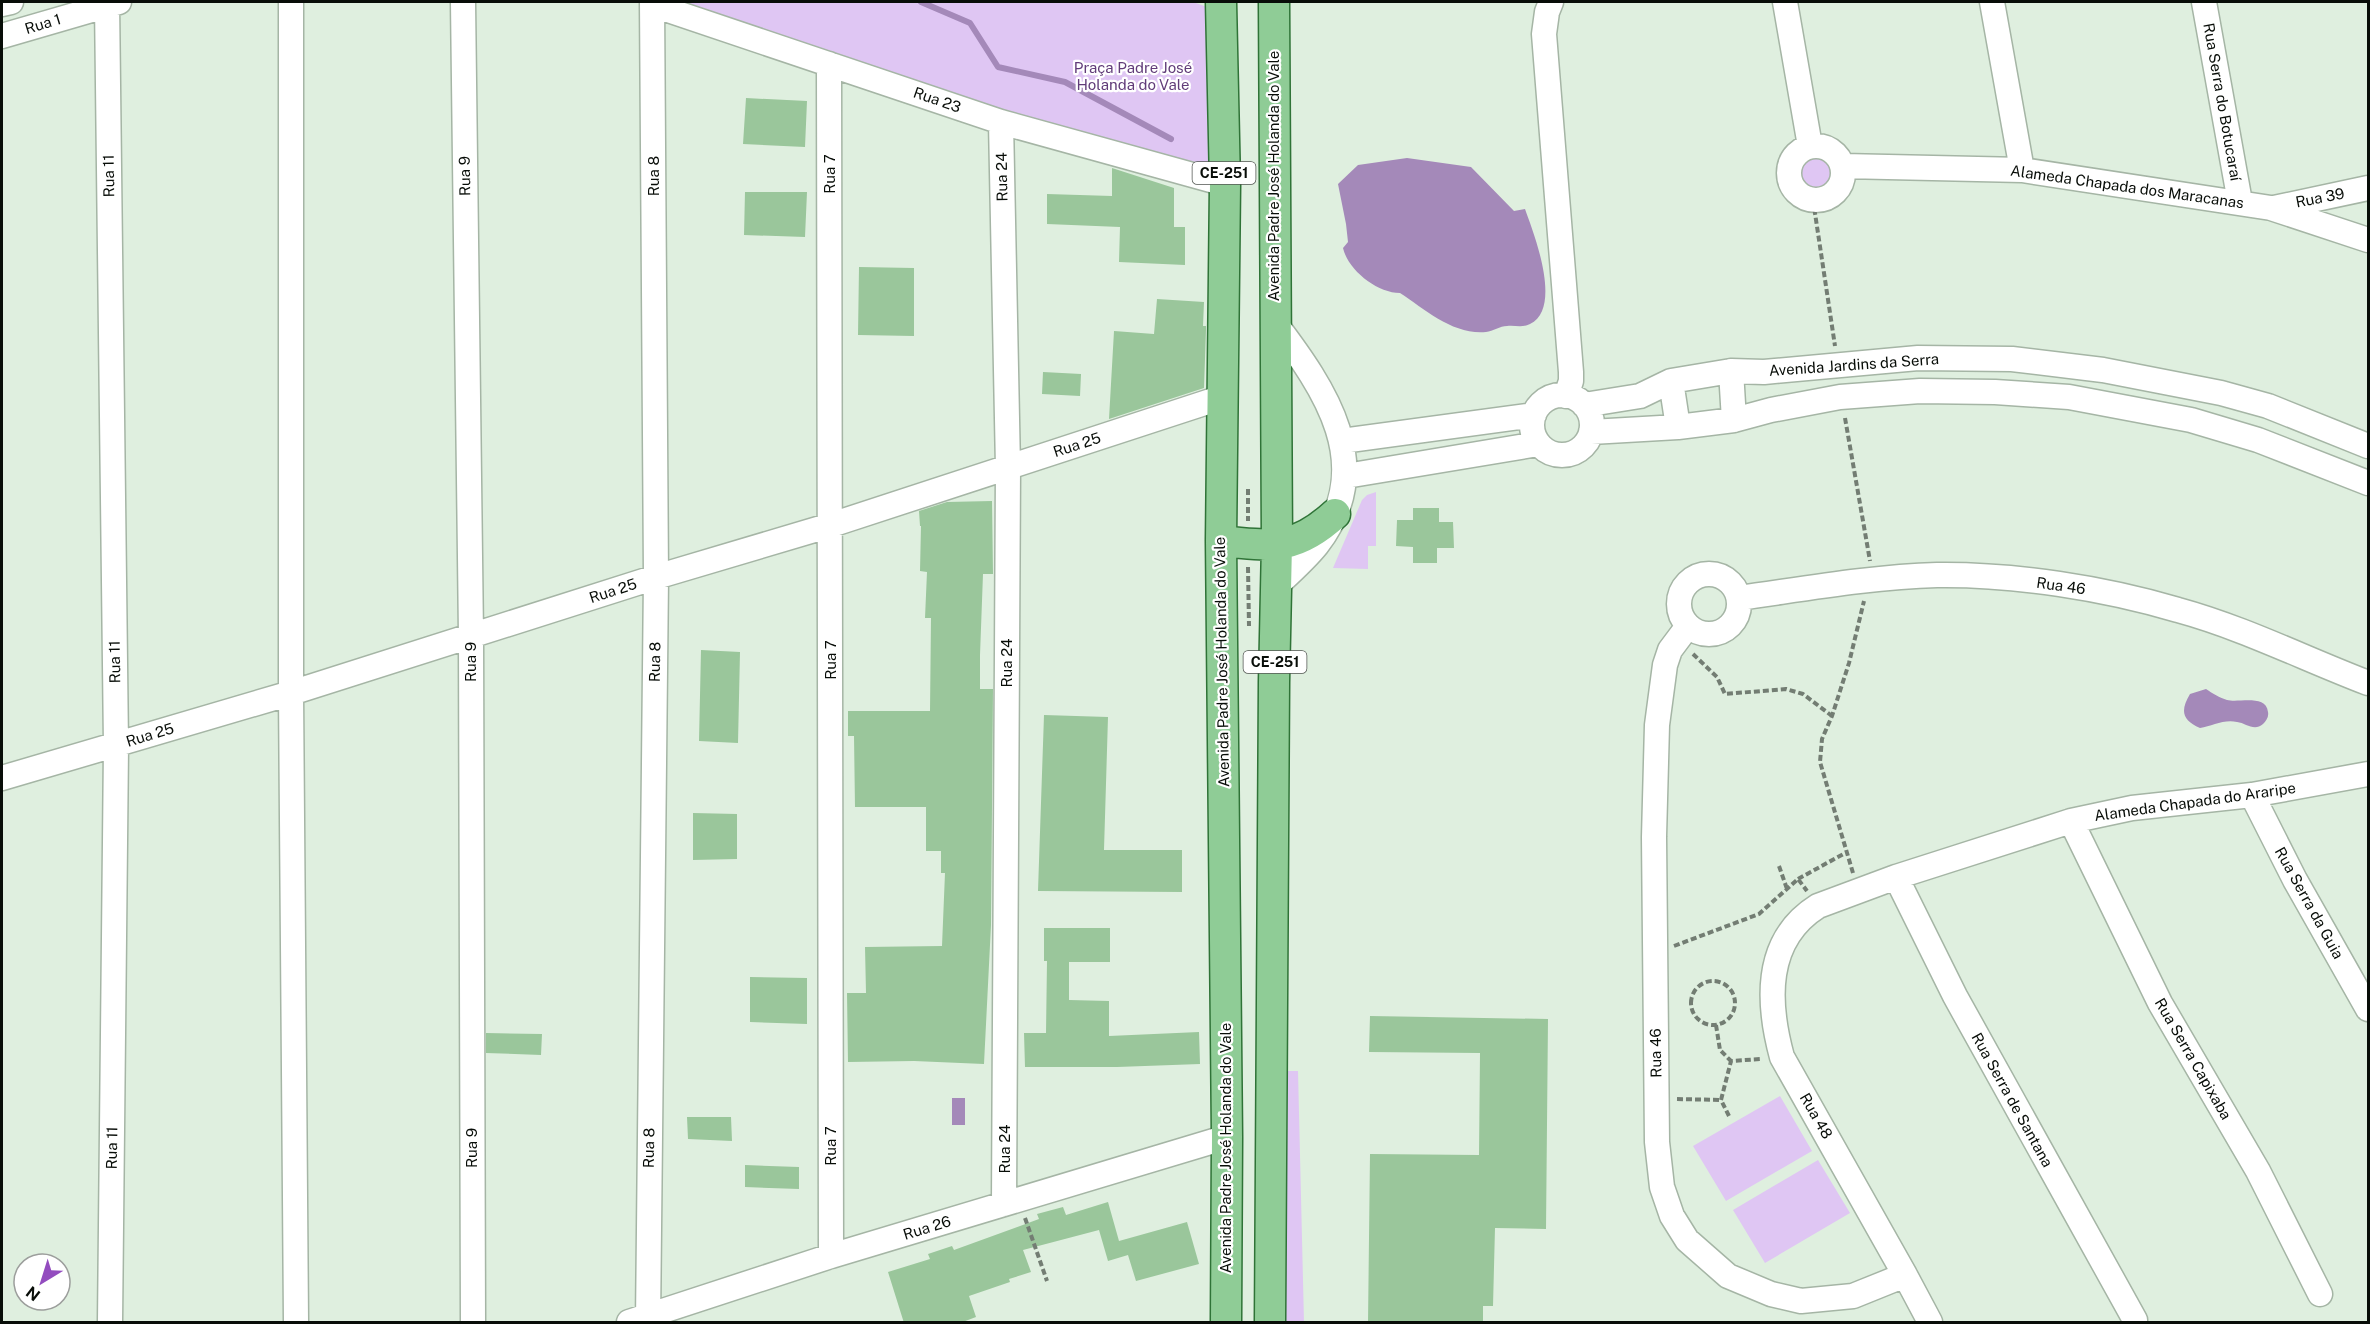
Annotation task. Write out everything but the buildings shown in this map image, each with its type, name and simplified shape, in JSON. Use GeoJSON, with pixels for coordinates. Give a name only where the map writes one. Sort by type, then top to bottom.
{"type":"FeatureCollection","features":[{"type":"Feature","properties":{"kind":"main road","name":"Avenida Padre José Holanda do Vale"},"geometry":{"type":"LineString","coordinates":[[1219,2],[1225,184],[1221,541],[1227,1137],[1226,1323]]}},
{"type":"Feature","properties":{"kind":"main road","name":"Avenida Padre José Holanda do Vale"},"geometry":{"type":"LineString","coordinates":[[1270,1323],[1276,544],[1274,2]]}},
{"type":"Feature","properties":{"kind":"main road"},"geometry":{"type":"LineString","coordinates":[[1221,541],[1292,543],[1307,536],[1335,514]]}},
{"type":"Feature","properties":{"kind":"street"},"geometry":{"type":"LineString","coordinates":[[2,4],[11,2]]}},
{"type":"Feature","properties":{"kind":"street","name":"Rua 1"},"geometry":{"type":"LineString","coordinates":[[2,36],[111,2]]}},
{"type":"Feature","properties":{"kind":"street","name":"Rua 11"},"geometry":{"type":"LineString","coordinates":[[110,1323],[116,746],[111,2]]}},
{"type":"Feature","properties":{"kind":"street"},"geometry":{"type":"LineString","coordinates":[[291,2],[291,693],[296,1323]]}},
{"type":"Feature","properties":{"kind":"street","name":"Rua 9"},"geometry":{"type":"LineString","coordinates":[[463,2],[471,636],[473,1323]]}},
{"type":"Feature","properties":{"kind":"street"},"geometry":{"type":"LineString","coordinates":[[1551,2],[1544,34],[1571,381],[1575,401],[1591,423],[1591,432],[1581,448],[1563,455],[1545,450],[1538,444],[1532,425],[1533,415],[1546,399],[1575,401]]}},
{"type":"Feature","properties":{"kind":"street"},"geometry":{"type":"LineString","coordinates":[[1785,2],[1810,146]]}},
{"type":"Feature","properties":{"kind":"street"},"geometry":{"type":"LineString","coordinates":[[1992,2],[2022,170]]}},
{"type":"Feature","properties":{"kind":"street","name":"Rua Serra do Botucaraí"},"geometry":{"type":"LineString","coordinates":[[2204,2],[2240,202]]}},
{"type":"Feature","properties":{"kind":"street","name":"Rua 23"},"geometry":{"type":"LineString","coordinates":[[653,3],[1001,122],[1225,184]]}},
{"type":"Feature","properties":{"kind":"street","name":"Rua 8"},"geometry":{"type":"LineString","coordinates":[[641,1321],[656,577],[653,3]]}},
{"type":"Feature","properties":{"kind":"street","name":"Rua 7"},"geometry":{"type":"LineString","coordinates":[[829,64],[831,1256]]}},
{"type":"Feature","properties":{"kind":"street","name":"Rua 24"},"geometry":{"type":"LineString","coordinates":[[1001,122],[1008,468],[1012,1202]]}},
{"type":"Feature","properties":{"kind":"street"},"geometry":{"type":"LineString","coordinates":[[1810,146],[1819,146],[1834,152],[1843,166],[1842,184],[1837,191],[1822,200],[1814,200],[1798,193],[1790,178],[1791,162],[1802,149],[1810,146]]}},
{"type":"Feature","properties":{"kind":"street","name":"Alameda Chapada dos Maracanas"},"geometry":{"type":"LineString","coordinates":[[1843,166],[2022,170],[2271,208],[2368,240]]}},
{"type":"Feature","properties":{"kind":"street","name":"Rua 39"},"geometry":{"type":"LineString","coordinates":[[2271,208],[2368,189]]}},
{"type":"Feature","properties":{"kind":"street"},"geometry":{"type":"LineString","coordinates":[[1275,323],[1321,388],[1342,441],[1346,476],[1335,514],[1317,545],[1275,587]]}},
{"type":"Feature","properties":{"kind":"street","name":"Avenida Jardins da Serra"},"geometry":{"type":"LineString","coordinates":[[1575,401],[1640,396],[1671,381],[1731,371],[1764,372],[1918,358],[2012,359],[2114,372],[2221,393],[2268,406],[2368,446]]}},
{"type":"Feature","properties":{"kind":"street"},"geometry":{"type":"LineString","coordinates":[[1731,371],[1734,420]]}},
{"type":"Feature","properties":{"kind":"street"},"geometry":{"type":"LineString","coordinates":[[1671,381],[1678,427]]}},
{"type":"Feature","properties":{"kind":"street","name":"Avenida Jardins da Serra"},"geometry":{"type":"LineString","coordinates":[[1591,432],[1678,427],[1734,420],[1771,410],[1840,397],[1920,391],[1995,392],[2069,397],[2191,420],[2258,440],[2368,483]]}},
{"type":"Feature","properties":{"kind":"street","name":"Rua 25"},"geometry":{"type":"LineString","coordinates":[[2,778],[291,693],[656,577],[831,525],[1223,397]]}},
{"type":"Feature","properties":{"kind":"street"},"geometry":{"type":"LineString","coordinates":[[2258,440],[2268,406]]}},
{"type":"Feature","properties":{"kind":"street"},"geometry":{"type":"LineString","coordinates":[[1342,441],[1533,415]]}},
{"type":"Feature","properties":{"kind":"street"},"geometry":{"type":"LineString","coordinates":[[1346,476],[1538,444]]}},
{"type":"Feature","properties":{"kind":"street"},"geometry":{"type":"LineString","coordinates":[[1710,573],[1720,575],[1729,581],[1739,598],[1736,618],[1722,632],[1683,632],[1678,604],[1684,585],[1691,578],[1710,573]]}},
{"type":"Feature","properties":{"kind":"street","name":"Rua 46"},"geometry":{"type":"LineString","coordinates":[[1739,598],[1867,581],[1937,575],[2049,583],[2120,595],[2179,610],[2230,627],[2368,683]]}},
{"type":"Feature","properties":{"kind":"street","name":"Rua 46"},"geometry":{"type":"LineString","coordinates":[[1683,632],[1670,650],[1665,665],[1657,725],[1654,837],[1657,1142],[1662,1187],[1672,1216],[1687,1240],[1728,1276],[1761,1290],[1801,1301],[1853,1296],[1905,1275]]}},
{"type":"Feature","properties":{"kind":"street","name":"Alameda Chapada do Araripe"},"geometry":{"type":"LineString","coordinates":[[1818,906],[1896,877],[2071,821],[2132,808],[2252,795],[2368,774]]}},
{"type":"Feature","properties":{"kind":"street","name":"Rua Serra da Guia"},"geometry":{"type":"LineString","coordinates":[[2252,795],[2295,880],[2368,1009]]}},
{"type":"Feature","properties":{"kind":"street","name":"Rua Serra Capixaba"},"geometry":{"type":"LineString","coordinates":[[2071,821],[2160,1003],[2258,1171],[2320,1294]]}},
{"type":"Feature","properties":{"kind":"street","name":"Rua Serra de Santana"},"geometry":{"type":"LineString","coordinates":[[1896,877],[1955,996],[2134,1320]]}},
{"type":"Feature","properties":{"kind":"street","name":"Rua 48"},"geometry":{"type":"LineString","coordinates":[[1818,906],[1790,929],[1782,943],[1777,962],[1773,1010],[1774,1029],[1782,1057],[1930,1323]]}},
{"type":"Feature","properties":{"kind":"street","name":"Rua 26"},"geometry":{"type":"LineString","coordinates":[[641,1321],[831,1256],[1227,1137]]}},
{"type":"Feature","properties":{"kind":"path"},"geometry":{"type":"LineString","coordinates":[[1814,200],[1838,364]]}},
{"type":"Feature","properties":{"kind":"path"},"geometry":{"type":"LineString","coordinates":[[1840,397],[1870,561],[1863,609],[1832,716],[1822,739],[1820,762],[1858,891]]}},
{"type":"Feature","properties":{"kind":"path"},"geometry":{"type":"LineString","coordinates":[[1683,632],[1717,677],[1725,694],[1786,689],[1803,694],[1832,716]]}},
{"type":"Feature","properties":{"kind":"path"},"geometry":{"type":"LineString","coordinates":[[1655,953],[1759,914],[1798,879],[1847,852]]}},
{"type":"Feature","properties":{"kind":"path"},"geometry":{"type":"LineString","coordinates":[[1779,866],[1787,889]]}},
{"type":"Feature","properties":{"kind":"path"},"geometry":{"type":"LineString","coordinates":[[1798,879],[1818,906]]}},
{"type":"Feature","properties":{"kind":"path"},"geometry":{"type":"LineString","coordinates":[[1712,980],[1726,984],[1734,997],[1734,1011],[1730,1018],[1716,1025],[1696,1018],[1690,1005],[1698,985],[1712,980]]}},
{"type":"Feature","properties":{"kind":"path"},"geometry":{"type":"LineString","coordinates":[[1716,1025],[1720,1050],[1731,1061],[1782,1057]]}},
{"type":"Feature","properties":{"kind":"path"},"geometry":{"type":"LineString","coordinates":[[1729,1116],[1721,1100],[1731,1061]]}},
{"type":"Feature","properties":{"kind":"path"},"geometry":{"type":"LineString","coordinates":[[1657,1099],[1721,1100]]}},
{"type":"Feature","properties":{"kind":"path"},"geometry":{"type":"LineString","coordinates":[[1012,1202],[1047,1281]]}},
{"type":"Feature","properties":{"kind":"green space","name":"Praça Padre José Holanda do Vale"},"geometry":{"type":"Polygon","coordinates":[[[683,2],[1193,2],[1207,7],[1208,162],[1206,168],[1183,172],[683,2]]]}},
{"type":"Feature","properties":{"kind":"green space"},"geometry":{"type":"Polygon","coordinates":[[[1816,155],[1829,160],[1834,173],[1829,186],[1816,191],[1803,186],[1798,173],[1803,160],[1816,155]]]}},
{"type":"Feature","properties":{"kind":"green space"},"geometry":{"type":"Polygon","coordinates":[[[1376,492],[1376,546],[1368,546],[1368,569],[1333,568],[1362,500],[1367,495],[1376,492]]]}},
{"type":"Feature","properties":{"kind":"green space"},"geometry":{"type":"Polygon","coordinates":[[[1288,1071],[1298,1071],[1304,1322],[1285,1322],[1288,1071]]]}},
{"type":"Feature","properties":{"kind":"green space"},"geometry":{"type":"Polygon","coordinates":[[[1780,1096],[1812,1151],[1726,1201],[1693,1146],[1780,1096]]]}},
{"type":"Feature","properties":{"kind":"green space"},"geometry":{"type":"Polygon","coordinates":[[[1818,1160],[1850,1213],[1765,1263],[1733,1210],[1818,1160]]]}},
{"type":"Feature","properties":{"kind":"shaded area"},"geometry":{"type":"Polygon","coordinates":[[[1407,158],[1471,167],[1514,211],[1525,209],[1539,252],[1545,287],[1544,303],[1540,315],[1530,324],[1504,326],[1486,332],[1462,330],[1440,320],[1400,293],[1373,285],[1351,264],[1343,248],[1348,242],[1338,184],[1358,165],[1407,158]]]}},
{"type":"Feature","properties":{"kind":"shaded area"},"geometry":{"type":"Polygon","coordinates":[[[2206,689],[2227,700],[2251,700],[2262,703],[2268,712],[2267,719],[2256,727],[2232,721],[2200,728],[2189,722],[2184,710],[2190,694],[2206,689]]]}},
{"type":"Feature","properties":{"kind":"shaded area"},"geometry":{"type":"Polygon","coordinates":[[[952,1098],[965,1098],[965,1125],[952,1125],[952,1098]]]}},
{"type":"Feature","properties":{"kind":"waterway"},"geometry":{"type":"LineString","coordinates":[[921,2],[970,23],[998,67],[1065,82],[1171,139]]}}]}
